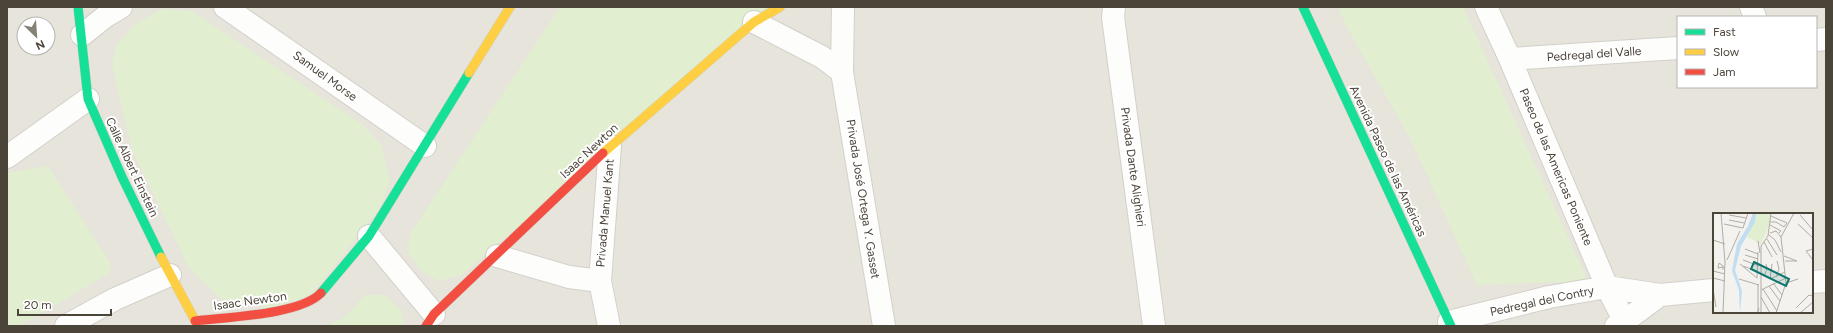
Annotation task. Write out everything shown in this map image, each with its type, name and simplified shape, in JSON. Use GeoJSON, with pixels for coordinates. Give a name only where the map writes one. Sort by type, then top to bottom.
{"type":"FeatureCollection","features":[{"type":"Feature","properties":{"kind":"street","name":"Calle Albert Einstein"},"geometry":{"type":"LineString","coordinates":[[78,7],[88,99],[122,178],[170,275],[197,323]]}},
{"type":"Feature","properties":{"kind":"street"},"geometry":{"type":"LineString","coordinates":[[82,35],[106,16],[121,7]]}},
{"type":"Feature","properties":{"kind":"street","name":"Samuel Morse"},"geometry":{"type":"LineString","coordinates":[[225,7],[425,146]]}},
{"type":"Feature","properties":{"kind":"street","name":"Isaac Newton"},"geometry":{"type":"LineString","coordinates":[[197,323],[291,309],[316,298],[333,280],[369,236],[510,7]]}},
{"type":"Feature","properties":{"kind":"street","name":"Isaac Newton"},"geometry":{"type":"LineString","coordinates":[[430,320],[610,146],[754,22],[780,7]]}},
{"type":"Feature","properties":{"kind":"street","name":"Privada José Ortega Y. Gasset"},"geometry":{"type":"LineString","coordinates":[[843,7],[842,72],[884,326]]}},
{"type":"Feature","properties":{"kind":"street","name":"Privada Dante Alighieri"},"geometry":{"type":"LineString","coordinates":[[1114,7],[1112,18],[1154,326]]}},
{"type":"Feature","properties":{"kind":"street","name":"Avenida Paseo de las Américas"},"geometry":{"type":"LineString","coordinates":[[1303,7],[1450,324]]}},
{"type":"Feature","properties":{"kind":"street","name":"Paseo de las Americas Poniente"},"geometry":{"type":"LineString","coordinates":[[1486,7],[1510,59],[1623,324]]}},
{"type":"Feature","properties":{"kind":"street"},"geometry":{"type":"LineString","coordinates":[[754,22],[822,57],[842,72]]}},
{"type":"Feature","properties":{"kind":"street","name":"Pedregal del Valle"},"geometry":{"type":"LineString","coordinates":[[1510,59],[1677,48]]}},
{"type":"Feature","properties":{"kind":"street"},"geometry":{"type":"LineString","coordinates":[[7,157],[88,99]]}},
{"type":"Feature","properties":{"kind":"street","name":"Privada Manuel Kant"},"geometry":{"type":"LineString","coordinates":[[609,326],[600,281],[610,146]]}},
{"type":"Feature","properties":{"kind":"street"},"geometry":{"type":"LineString","coordinates":[[369,236],[430,320]]}},
{"type":"Feature","properties":{"kind":"street","name":"Privada Manuel Kant"},"geometry":{"type":"LineString","coordinates":[[497,256],[569,277],[600,281]]}},
{"type":"Feature","properties":{"kind":"street"},"geometry":{"type":"LineString","coordinates":[[66,326],[115,299],[170,275]]}},
{"type":"Feature","properties":{"kind":"street"},"geometry":{"type":"LineString","coordinates":[[1813,282],[1826,281]]}},
{"type":"Feature","properties":{"kind":"street","name":"Pedregal del Contry"},"geometry":{"type":"LineString","coordinates":[[1450,324],[1549,297],[1607,287],[1660,295],[1713,290]]}},
{"type":"Feature","properties":{"kind":"street"},"geometry":{"type":"LineString","coordinates":[[1623,324],[1660,295]]}},
{"type":"Feature","properties":{"kind":"shaded area"},"geometry":{"type":"Polygon","coordinates":[[[7,7],[1826,7],[1826,326],[7,326],[7,7]]]}},
{"type":"Feature","properties":{"kind":"green space"},"geometry":{"type":"Polygon","coordinates":[[[560,7],[771,7],[462,275],[438,281],[421,271],[408,252],[410,234],[560,7]]]}},
{"type":"Feature","properties":{"kind":"green space"},"geometry":{"type":"Polygon","coordinates":[[[1338,7],[1463,7],[1588,281],[1477,285],[1410,138],[1345,24],[1338,7]]]}},
{"type":"Feature","properties":{"kind":"green space"},"geometry":{"type":"Polygon","coordinates":[[[161,9],[192,11],[363,125],[381,145],[390,180],[380,208],[310,296],[268,308],[221,299],[189,268],[132,150],[112,65],[116,46],[134,25],[161,9]]]}},
{"type":"Feature","properties":{"kind":"green space"},"geometry":{"type":"Polygon","coordinates":[[[48,166],[111,264],[108,274],[19,326],[7,326],[7,173],[48,166]]]}},
{"type":"Feature","properties":{"kind":"green space"},"geometry":{"type":"Polygon","coordinates":[[[365,295],[385,295],[401,310],[405,326],[328,326],[346,316],[365,295]]]}},
{"type":"Feature","properties":{"kind":"traffic: fast"},"geometry":{"type":"LineString","coordinates":[[78,7],[88,99],[122,177],[161,257]]}},
{"type":"Feature","properties":{"kind":"traffic: fast"},"geometry":{"type":"LineString","coordinates":[[1303,7],[1451,326]]}},
{"type":"Feature","properties":{"kind":"traffic: fast"},"geometry":{"type":"LineString","coordinates":[[321,293],[369,236],[469,73]]}},
{"type":"Feature","properties":{"kind":"traffic: slow"},"geometry":{"type":"LineString","coordinates":[[469,73],[510,7]]}},
{"type":"Feature","properties":{"kind":"traffic: slow"},"geometry":{"type":"LineString","coordinates":[[603,153],[754,22],[780,7]]}},
{"type":"Feature","properties":{"kind":"traffic: slow"},"geometry":{"type":"LineString","coordinates":[[161,257],[198,326]]}},
{"type":"Feature","properties":{"kind":"traffic: jam"},"geometry":{"type":"LineString","coordinates":[[426,326],[434,314],[603,153]]}},
{"type":"Feature","properties":{"kind":"traffic: jam"},"geometry":{"type":"LineString","coordinates":[[195,321],[262,314],[297,306],[311,300],[321,293]]}}]}
